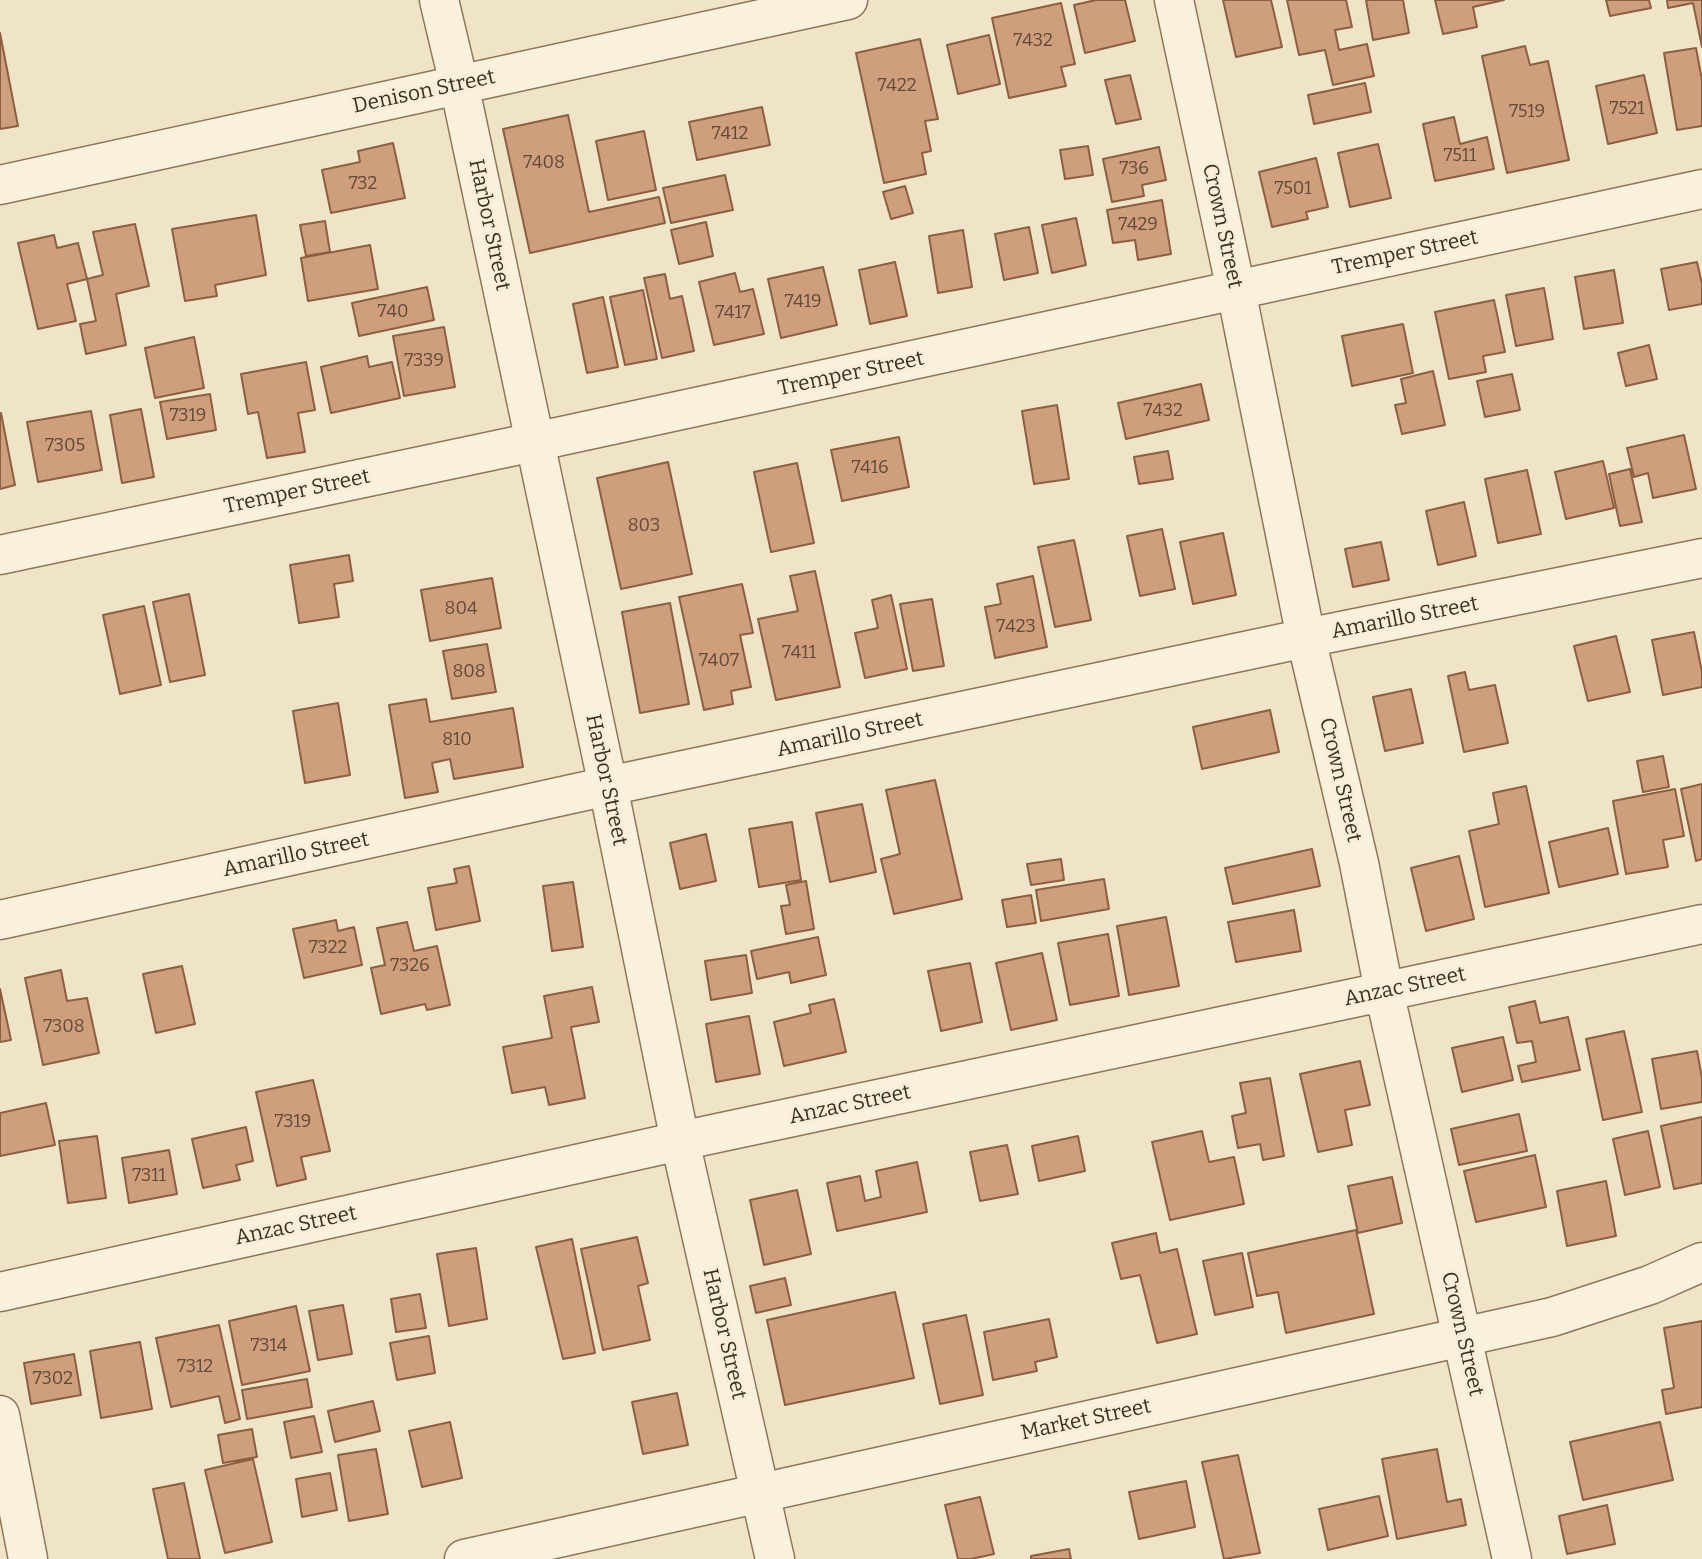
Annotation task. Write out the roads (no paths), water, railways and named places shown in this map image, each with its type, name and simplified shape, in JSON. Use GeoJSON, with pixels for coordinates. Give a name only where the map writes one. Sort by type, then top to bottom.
{"type":"FeatureCollection","features":[{"type":"Feature","properties":{"kind":"street","name":"Harbor Street"},"geometry":{"type":"LineString","coordinates":[[439,0],[460,84],[680,1141],[775,1559]]}},
{"type":"Feature","properties":{"kind":"street","name":"Denison Street"},"geometry":{"type":"LineString","coordinates":[[0,185],[848,0]]}},
{"type":"Feature","properties":{"kind":"street","name":"Crown Street"},"geometry":{"type":"LineString","coordinates":[[1174,0],[1306,638],[1359,863],[1384,991],[1512,1559]]}},
{"type":"Feature","properties":{"kind":"street","name":"Tremper Street"},"geometry":{"type":"LineString","coordinates":[[0,555],[1702,188]]}},
{"type":"Feature","properties":{"kind":"street","name":"Amarillo Street"},"geometry":{"type":"LineString","coordinates":[[0,920],[608,786],[1306,638],[1702,558]]}},
{"type":"Feature","properties":{"kind":"street","name":"Anzac Street"},"geometry":{"type":"LineString","coordinates":[[0,1292],[680,1141],[1702,924]]}},
{"type":"Feature","properties":{"kind":"street","name":"Market Street"},"geometry":{"type":"LineString","coordinates":[[464,1559],[1552,1317],[1650,1285],[1702,1262]]}},
{"type":"Feature","properties":{"kind":"street"},"geometry":{"type":"LineString","coordinates":[[0,1415],[28,1559]]}}]}
